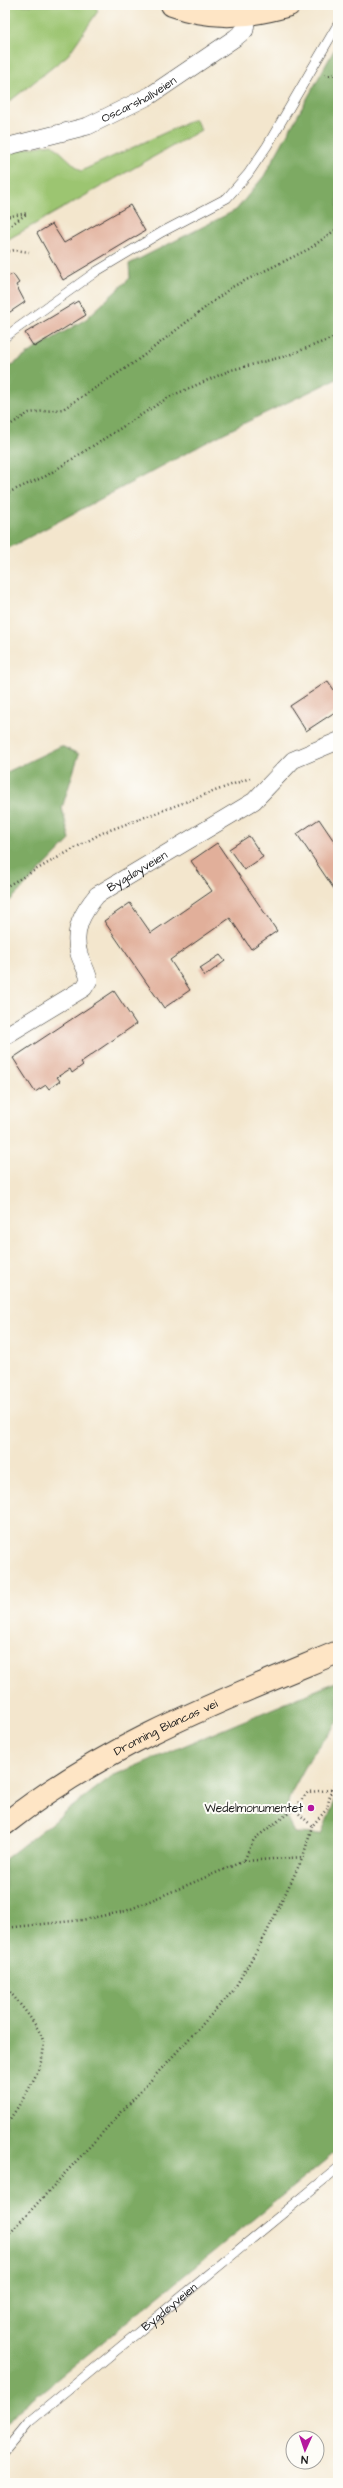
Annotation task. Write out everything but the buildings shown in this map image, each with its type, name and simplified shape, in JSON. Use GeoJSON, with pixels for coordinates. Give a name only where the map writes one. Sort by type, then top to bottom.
{"type":"FeatureCollection","features":[{"type":"Feature","properties":{"kind":"street"},"geometry":{"type":"LineString","coordinates":[[172,5],[213,15],[246,15],[289,5]]}},
{"type":"Feature","properties":{"kind":"street","name":"Oscarshallveien"},"geometry":{"type":"LineString","coordinates":[[5,147],[88,126],[151,95],[245,30],[246,15]]}},
{"type":"Feature","properties":{"kind":"street","name":"Bygdøyveien"},"geometry":{"type":"LineString","coordinates":[[5,1036],[84,988],[89,980],[79,954],[77,928],[81,916],[97,894],[254,801],[293,760],[338,741]]}},
{"type":"Feature","properties":{"kind":"street","name":"Dronning Blancas vei"},"geometry":{"type":"LineString","coordinates":[[5,1824],[76,1774],[142,1736],[211,1704],[338,1652]]}},
{"type":"Feature","properties":{"kind":"lane"},"geometry":{"type":"LineString","coordinates":[[5,337],[97,271],[162,232],[227,198],[248,174],[267,146],[338,24]]}},
{"type":"Feature","properties":{"kind":"lane","name":"Bygdøyveien"},"geometry":{"type":"LineString","coordinates":[[5,2451],[28,2423],[338,2168]]}},
{"type":"Feature","properties":{"kind":"path"},"geometry":{"type":"LineString","coordinates":[[5,217],[28,213],[5,228]]}},
{"type":"Feature","properties":{"kind":"path"},"geometry":{"type":"LineString","coordinates":[[5,428],[30,412],[63,409],[135,362],[232,287],[309,249],[338,228]]}},
{"type":"Feature","properties":{"kind":"path"},"geometry":{"type":"LineString","coordinates":[[5,252],[15,250],[29,252]]}},
{"type":"Feature","properties":{"kind":"path"},"geometry":{"type":"LineString","coordinates":[[5,494],[46,476],[169,397],[231,370],[286,356],[338,336]]}},
{"type":"Feature","properties":{"kind":"path"},"geometry":{"type":"LineString","coordinates":[[5,886],[90,840],[257,775]]}},
{"type":"Feature","properties":{"kind":"path"},"geometry":{"type":"LineString","coordinates":[[5,2236],[11,2232],[234,1991],[265,1936],[303,1857],[312,1826],[327,1809],[331,1790],[338,1781]]}},
{"type":"Feature","properties":{"kind":"path"},"geometry":{"type":"LineString","coordinates":[[244,1861],[254,1839],[294,1809],[308,1792],[331,1790]]}},
{"type":"Feature","properties":{"kind":"path"},"geometry":{"type":"LineString","coordinates":[[294,1809],[312,1826]]}},
{"type":"Feature","properties":{"kind":"path"},"geometry":{"type":"LineString","coordinates":[[5,1928],[82,1920],[126,1911],[244,1861],[303,1857]]}},
{"type":"Feature","properties":{"kind":"path"},"geometry":{"type":"LineString","coordinates":[[5,1986],[31,2020],[43,2041],[40,2069],[5,2126]]}},
{"type":"Feature","properties":{"kind":"path"},"geometry":{"type":"LineString","coordinates":[[5,2244],[11,2232]]}},
{"type":"Feature","properties":{"kind":"green space"},"geometry":{"type":"Polygon","coordinates":[[[5,5],[95,5],[98,11],[68,55],[5,105],[5,5]]]}},
{"type":"Feature","properties":{"kind":"green space"},"geometry":{"type":"Polygon","coordinates":[[[338,43],[338,378],[224,433],[5,550],[5,370],[35,349],[86,319],[130,278],[129,264],[236,210],[264,176],[338,43]]]}},
{"type":"Feature","properties":{"kind":"green space"},"geometry":{"type":"Polygon","coordinates":[[[195,119],[201,130],[5,241],[5,152],[52,144],[81,171],[195,119]]]}},
{"type":"Feature","properties":{"kind":"green space"},"geometry":{"type":"Polygon","coordinates":[[[61,746],[79,754],[62,808],[70,840],[5,906],[5,773],[61,746]]]}},
{"type":"Feature","properties":{"kind":"green space"},"geometry":{"type":"Polygon","coordinates":[[[338,1681],[338,1722],[310,1758],[290,1795],[285,1815],[294,1833],[321,1834],[338,1794],[338,2150],[18,2411],[5,2426],[5,1859],[112,1776],[338,1681]]]}},
{"type":"Feature","properties":{"kind":"place","name":"Wedelmonumentet"},"geometry":{"type":"Point","coordinates":[311,1808]}}]}
